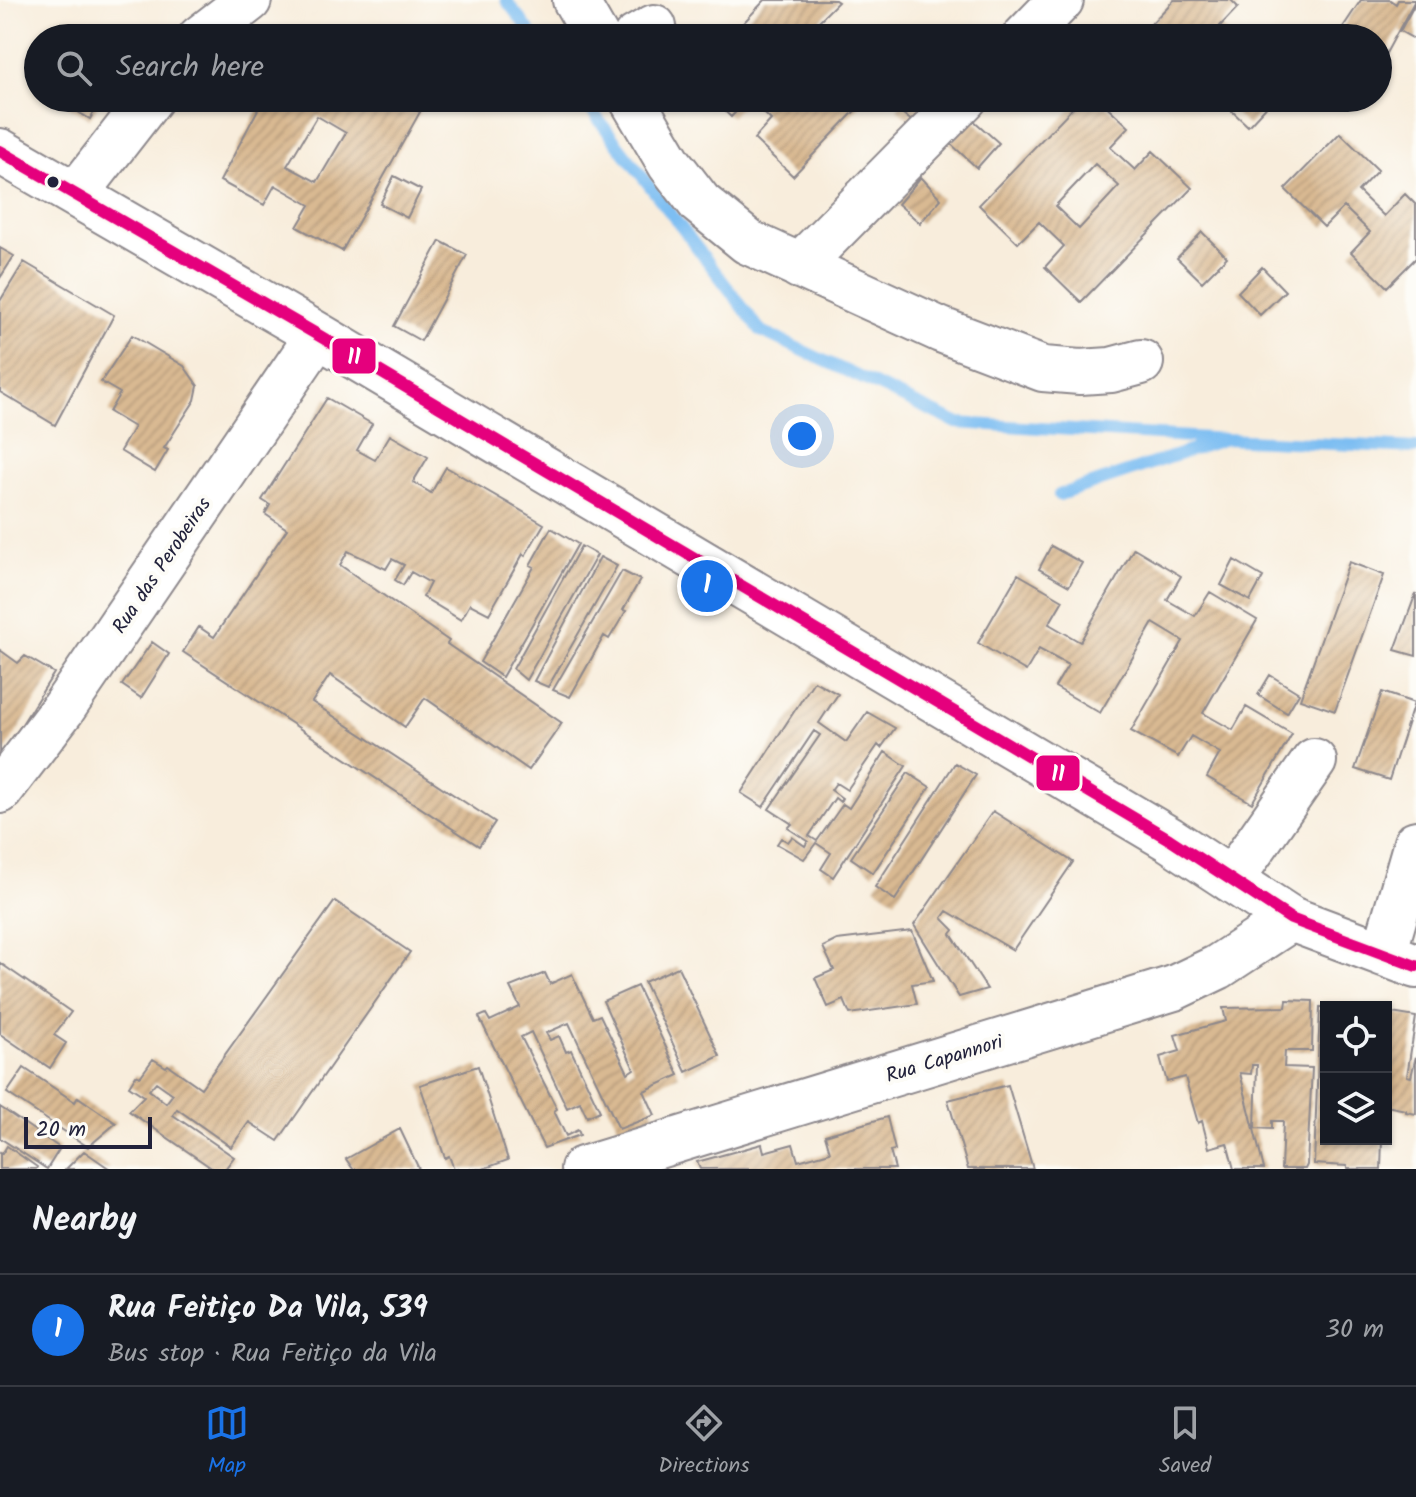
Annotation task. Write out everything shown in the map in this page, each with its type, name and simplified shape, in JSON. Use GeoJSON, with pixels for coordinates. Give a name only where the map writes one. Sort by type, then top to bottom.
{"type":"FeatureCollection","features":[{"type":"Feature","properties":{"kind":"street"},"geometry":{"type":"LineString","coordinates":[[218,24],[249,0]]}},
{"type":"Feature","properties":{"kind":"street"},"geometry":{"type":"LineString","coordinates":[[575,0],[589,24]]}},
{"type":"Feature","properties":{"kind":"street"},"geometry":{"type":"LineString","coordinates":[[1038,24],[1061,0]]}},
{"type":"Feature","properties":{"kind":"street"},"geometry":{"type":"LineString","coordinates":[[77,193],[140,112]]}},
{"type":"Feature","properties":{"kind":"street"},"geometry":{"type":"LineString","coordinates":[[639,112],[670,164],[700,203],[748,242],[941,330],[1043,369],[1080,372],[1111,370],[1141,362]]}},
{"type":"Feature","properties":{"kind":"street"},"geometry":{"type":"LineString","coordinates":[[799,266],[951,112]]}},
{"type":"Feature","properties":{"kind":"street"},"geometry":{"type":"LineString","coordinates":[[0,151],[77,193],[1156,831],[1291,919],[1400,960],[1416,843]]}},
{"type":"Feature","properties":{"kind":"street","name":"Rua das Perobeiras"},"geometry":{"type":"LineString","coordinates":[[0,791],[62,710],[318,335]]}},
{"type":"Feature","properties":{"kind":"street"},"geometry":{"type":"LineString","coordinates":[[1231,880],[1314,761]]}},
{"type":"Feature","properties":{"kind":"street","name":"Rua Capannori"},"geometry":{"type":"LineString","coordinates":[[583,1169],[1174,988],[1218,967],[1291,919]]}},
{"type":"Feature","properties":{"kind":"building"},"geometry":{"type":"Polygon","coordinates":[[[765,0],[838,2],[819,21],[822,24],[742,24],[765,0]]]}},
{"type":"Feature","properties":{"kind":"building"},"geometry":{"type":"Polygon","coordinates":[[[1174,0],[1231,0],[1238,7],[1222,24],[1151,24],[1174,0]]]}},
{"type":"Feature","properties":{"kind":"building"},"geometry":{"type":"Polygon","coordinates":[[[1361,0],[1390,0],[1396,4],[1398,0],[1415,0],[1392,42],[1392,24],[1345,24],[1361,0]]]}},
{"type":"Feature","properties":{"kind":"building"},"geometry":{"type":"Polygon","coordinates":[[[1416,2],[1416,40],[1400,31],[1416,2]]]}},
{"type":"Feature","properties":{"kind":"building"},"geometry":{"type":"Polygon","coordinates":[[[78,112],[94,112],[90,119],[78,112]]]}},
{"type":"Feature","properties":{"kind":"building"},"geometry":{"type":"Polygon","coordinates":[[[257,112],[420,112],[342,251],[297,227],[310,205],[275,185],[264,205],[220,181],[257,112]],[[317,116],[287,166],[317,182],[346,133],[317,116]]]}},
{"type":"Feature","properties":{"kind":"building"},"geometry":{"type":"Polygon","coordinates":[[[763,112],[854,112],[793,176],[754,139],[771,120],[763,112]]]}},
{"type":"Feature","properties":{"kind":"building"},"geometry":{"type":"Polygon","coordinates":[[[901,112],[925,112],[914,123],[901,112]]]}},
{"type":"Feature","properties":{"kind":"building"},"geometry":{"type":"Polygon","coordinates":[[[1069,112],[1113,112],[1129,127],[1110,147],[1135,170],[1153,151],[1192,188],[1081,302],[1045,267],[1064,246],[1039,222],[1018,243],[979,205],[1069,112]],[[1095,164],[1055,206],[1079,229],[1119,186],[1095,164]]]}},
{"type":"Feature","properties":{"kind":"building"},"geometry":{"type":"Polygon","coordinates":[[[1233,112],[1261,112],[1248,126],[1233,112]]]}},
{"type":"Feature","properties":{"kind":"building"},"geometry":{"type":"Polygon","coordinates":[[[972,119],[999,143],[977,168],[950,143],[972,119]]]}},
{"type":"Feature","properties":{"kind":"building"},"geometry":{"type":"Polygon","coordinates":[[[1340,133],[1378,170],[1358,191],[1384,216],[1405,194],[1416,205],[1416,258],[1387,287],[1351,252],[1370,232],[1344,207],[1324,227],[1285,189],[1340,133]]]}},
{"type":"Feature","properties":{"kind":"building"},"geometry":{"type":"Polygon","coordinates":[[[394,176],[421,190],[407,218],[380,204],[394,176]]]}},
{"type":"Feature","properties":{"kind":"building"},"geometry":{"type":"Polygon","coordinates":[[[921,177],[941,199],[920,223],[898,204],[921,177]]]}},
{"type":"Feature","properties":{"kind":"building"},"geometry":{"type":"Polygon","coordinates":[[[1202,232],[1227,257],[1202,282],[1177,258],[1202,232]]]}},
{"type":"Feature","properties":{"kind":"building"},"geometry":{"type":"Polygon","coordinates":[[[440,241],[467,255],[421,341],[394,326],[440,241]]]}},
{"type":"Feature","properties":{"kind":"building"},"geometry":{"type":"Polygon","coordinates":[[[0,248],[14,256],[0,278],[0,248]]]}},
{"type":"Feature","properties":{"kind":"building"},"geometry":{"type":"Polygon","coordinates":[[[24,262],[114,315],[55,425],[0,392],[0,301],[24,262]]]}},
{"type":"Feature","properties":{"kind":"building"},"geometry":{"type":"Polygon","coordinates":[[[1262,267],[1285,291],[1260,315],[1238,292],[1262,267]]]}},
{"type":"Feature","properties":{"kind":"building"},"geometry":{"type":"Polygon","coordinates":[[[132,335],[184,366],[198,386],[195,400],[164,448],[168,450],[155,472],[120,451],[134,427],[109,412],[120,393],[101,382],[132,335]]]}},
{"type":"Feature","properties":{"kind":"building"},"geometry":{"type":"Polygon","coordinates":[[[327,398],[372,424],[357,450],[375,460],[390,435],[428,457],[413,482],[431,493],[446,467],[544,524],[489,614],[470,604],[461,620],[423,597],[430,583],[411,572],[403,585],[395,580],[404,565],[392,559],[386,569],[348,551],[340,565],[562,723],[529,770],[425,698],[405,727],[330,675],[312,702],[495,822],[479,846],[183,652],[199,627],[214,637],[287,529],[265,514],[270,505],[262,500],[327,398]]]}},
{"type":"Feature","properties":{"kind":"building"},"geometry":{"type":"Polygon","coordinates":[[[551,528],[578,544],[502,677],[480,662],[534,567],[530,565],[551,528]]]}},
{"type":"Feature","properties":{"kind":"building"},"geometry":{"type":"Polygon","coordinates":[[[581,546],[597,555],[526,680],[513,669],[581,546]]]}},
{"type":"Feature","properties":{"kind":"building"},"geometry":{"type":"Polygon","coordinates":[[[1051,546],[1082,563],[1069,586],[1039,569],[1051,546]]]}},
{"type":"Feature","properties":{"kind":"building"},"geometry":{"type":"Polygon","coordinates":[[[1134,548],[1181,576],[1167,600],[1195,616],[1210,592],[1257,620],[1203,713],[1233,730],[1246,707],[1292,734],[1252,803],[1207,777],[1220,753],[1191,736],[1178,757],[1131,731],[1183,641],[1153,623],[1100,713],[1055,687],[1068,665],[1039,649],[1026,671],[978,643],[1018,574],[1063,600],[1049,624],[1080,642],[1134,548]]]}},
{"type":"Feature","properties":{"kind":"building"},"geometry":{"type":"Polygon","coordinates":[[[600,557],[617,566],[548,687],[534,681],[600,557]]]}},
{"type":"Feature","properties":{"kind":"building"},"geometry":{"type":"Polygon","coordinates":[[[1234,560],[1263,577],[1250,601],[1221,585],[1234,560]]]}},
{"type":"Feature","properties":{"kind":"building"},"geometry":{"type":"Polygon","coordinates":[[[1349,562],[1384,575],[1335,711],[1300,699],[1349,562]]]}},
{"type":"Feature","properties":{"kind":"building"},"geometry":{"type":"Polygon","coordinates":[[[622,571],[640,580],[623,610],[626,611],[609,639],[604,636],[570,697],[553,690],[622,571]]]}},
{"type":"Feature","properties":{"kind":"building"},"geometry":{"type":"Polygon","coordinates":[[[1416,593],[1416,656],[1395,650],[1416,593]]]}},
{"type":"Feature","properties":{"kind":"building"},"geometry":{"type":"Polygon","coordinates":[[[152,642],[169,654],[141,698],[122,685],[152,642]]]}},
{"type":"Feature","properties":{"kind":"building"},"geometry":{"type":"Polygon","coordinates":[[[0,650],[18,663],[25,656],[54,673],[0,759],[0,650]]]}},
{"type":"Feature","properties":{"kind":"building"},"geometry":{"type":"Polygon","coordinates":[[[1270,675],[1299,693],[1287,713],[1258,695],[1270,675]]]}},
{"type":"Feature","properties":{"kind":"building"},"geometry":{"type":"Polygon","coordinates":[[[814,681],[838,694],[819,723],[846,742],[867,712],[895,728],[881,748],[878,745],[847,790],[836,783],[831,790],[842,798],[840,802],[835,798],[809,836],[817,841],[843,804],[849,808],[885,752],[906,766],[833,877],[821,869],[831,853],[816,843],[804,859],[777,844],[781,838],[788,842],[792,837],[805,846],[808,841],[788,828],[792,824],[769,809],[820,735],[814,731],[763,807],[741,793],[814,681]]]}},
{"type":"Feature","properties":{"kind":"building"},"geometry":{"type":"Polygon","coordinates":[[[1382,692],[1414,703],[1389,780],[1355,769],[1382,692]]]}},
{"type":"Feature","properties":{"kind":"building"},"geometry":{"type":"Polygon","coordinates":[[[955,763],[976,775],[895,900],[875,887],[955,763]]]}},
{"type":"Feature","properties":{"kind":"building"},"geometry":{"type":"Polygon","coordinates":[[[908,773],[930,787],[873,873],[851,858],[908,773]]]}},
{"type":"Feature","properties":{"kind":"building"},"geometry":{"type":"Polygon","coordinates":[[[993,811],[1073,862],[1013,950],[947,911],[942,918],[954,930],[951,934],[987,989],[959,997],[914,925],[993,811]]]}},
{"type":"Feature","properties":{"kind":"building"},"geometry":{"type":"Polygon","coordinates":[[[335,901],[410,952],[278,1141],[249,1122],[231,1147],[177,1109],[173,1115],[234,1157],[225,1169],[213,1169],[129,1111],[144,1096],[129,1086],[153,1059],[166,1067],[168,1065],[201,1088],[335,901]],[[156,1082],[149,1090],[166,1103],[173,1094],[156,1082]]]}},
{"type":"Feature","properties":{"kind":"building"},"geometry":{"type":"Polygon","coordinates":[[[912,931],[933,981],[912,984],[917,1004],[850,1014],[844,1000],[828,1007],[815,978],[834,970],[823,947],[837,940],[912,931]]]}},
{"type":"Feature","properties":{"kind":"building"},"geometry":{"type":"Polygon","coordinates":[[[0,963],[71,1012],[54,1035],[66,1043],[50,1068],[0,1034],[0,963]]]}},
{"type":"Feature","properties":{"kind":"building"},"geometry":{"type":"Polygon","coordinates":[[[678,967],[720,1056],[686,1072],[644,982],[678,967]]]}},
{"type":"Feature","properties":{"kind":"building"},"geometry":{"type":"Polygon","coordinates":[[[545,973],[550,984],[572,974],[593,1018],[600,1015],[628,1073],[634,1069],[603,1001],[637,986],[679,1075],[644,1091],[655,1115],[619,1129],[569,1023],[546,1033],[550,1040],[559,1036],[566,1052],[571,1050],[600,1111],[587,1117],[580,1102],[567,1108],[531,1032],[521,1037],[557,1109],[554,1111],[566,1136],[578,1130],[580,1135],[544,1148],[479,1017],[486,1014],[490,1021],[520,1007],[510,987],[545,973]]]}},
{"type":"Feature","properties":{"kind":"building"},"geometry":{"type":"Polygon","coordinates":[[[1287,1000],[1313,1001],[1312,1051],[1285,1051],[1284,1067],[1312,1068],[1307,1165],[1305,1169],[1281,1169],[1283,1121],[1272,1121],[1272,1129],[1255,1128],[1257,1065],[1252,1065],[1251,1074],[1240,1073],[1264,1169],[1234,1169],[1227,1143],[1209,1148],[1202,1121],[1198,1123],[1185,1077],[1167,1082],[1160,1057],[1180,1051],[1175,1035],[1226,1021],[1223,1008],[1286,1007],[1287,1000]]]}},
{"type":"Feature","properties":{"kind":"building"},"geometry":{"type":"Polygon","coordinates":[[[1320,1007],[1320,1145],[1382,1145],[1381,1169],[1347,1169],[1347,1166],[1314,1164],[1320,1007]]]}},
{"type":"Feature","properties":{"kind":"building"},"geometry":{"type":"Polygon","coordinates":[[[1392,1013],[1416,1017],[1407,1076],[1411,1077],[1416,1056],[1416,1114],[1392,1107],[1392,1013]]]}},
{"type":"Feature","properties":{"kind":"building"},"geometry":{"type":"Polygon","coordinates":[[[478,1066],[508,1160],[483,1169],[454,1169],[449,1156],[445,1158],[420,1085],[478,1066]]]}},
{"type":"Feature","properties":{"kind":"building"},"geometry":{"type":"Polygon","coordinates":[[[24,1068],[75,1102],[78,1097],[116,1123],[88,1147],[7,1093],[24,1068]]]}},
{"type":"Feature","properties":{"kind":"building"},"geometry":{"type":"Polygon","coordinates":[[[1008,1085],[1033,1169],[968,1169],[948,1100],[1008,1085]]]}},
{"type":"Feature","properties":{"kind":"building"},"geometry":{"type":"Polygon","coordinates":[[[0,1107],[60,1148],[47,1169],[0,1138],[0,1107]]]}},
{"type":"Feature","properties":{"kind":"building"},"geometry":{"type":"Polygon","coordinates":[[[887,1117],[895,1150],[890,1151],[895,1169],[700,1169],[697,1162],[762,1144],[764,1152],[793,1144],[798,1161],[830,1152],[825,1135],[887,1117]]]}},
{"type":"Feature","properties":{"kind":"building"},"geometry":{"type":"Polygon","coordinates":[[[400,1129],[419,1169],[353,1169],[346,1159],[400,1129]]]}},
{"type":"Feature","properties":{"kind":"building"},"geometry":{"type":"Polygon","coordinates":[[[7,1146],[36,1169],[0,1169],[0,1153],[7,1146]]]}},
{"type":"Feature","properties":{"kind":"building"},"geometry":{"type":"Polygon","coordinates":[[[84,1151],[110,1169],[66,1169],[84,1151]]]}},
{"type":"Feature","properties":{"kind":"waterway"},"geometry":{"type":"LineString","coordinates":[[506,0],[524,24]]}},
{"type":"Feature","properties":{"kind":"waterway"},"geometry":{"type":"LineString","coordinates":[[593,112],[761,331],[957,423],[1225,439]]}},
{"type":"Feature","properties":{"kind":"waterway"},"geometry":{"type":"LineString","coordinates":[[1059,495],[1225,439],[1416,448]]}},
{"type":"Feature","properties":{"kind":"transit line","name":"11"},"geometry":{"type":"LineString","coordinates":[[0,151],[318,335],[1169,839],[1291,919],[1416,966]]}},
{"type":"Feature","properties":{"kind":"place","name":"Rua Feitiço Da Vila, 539"},"geometry":{"type":"Point","coordinates":[707,586]}}]}
